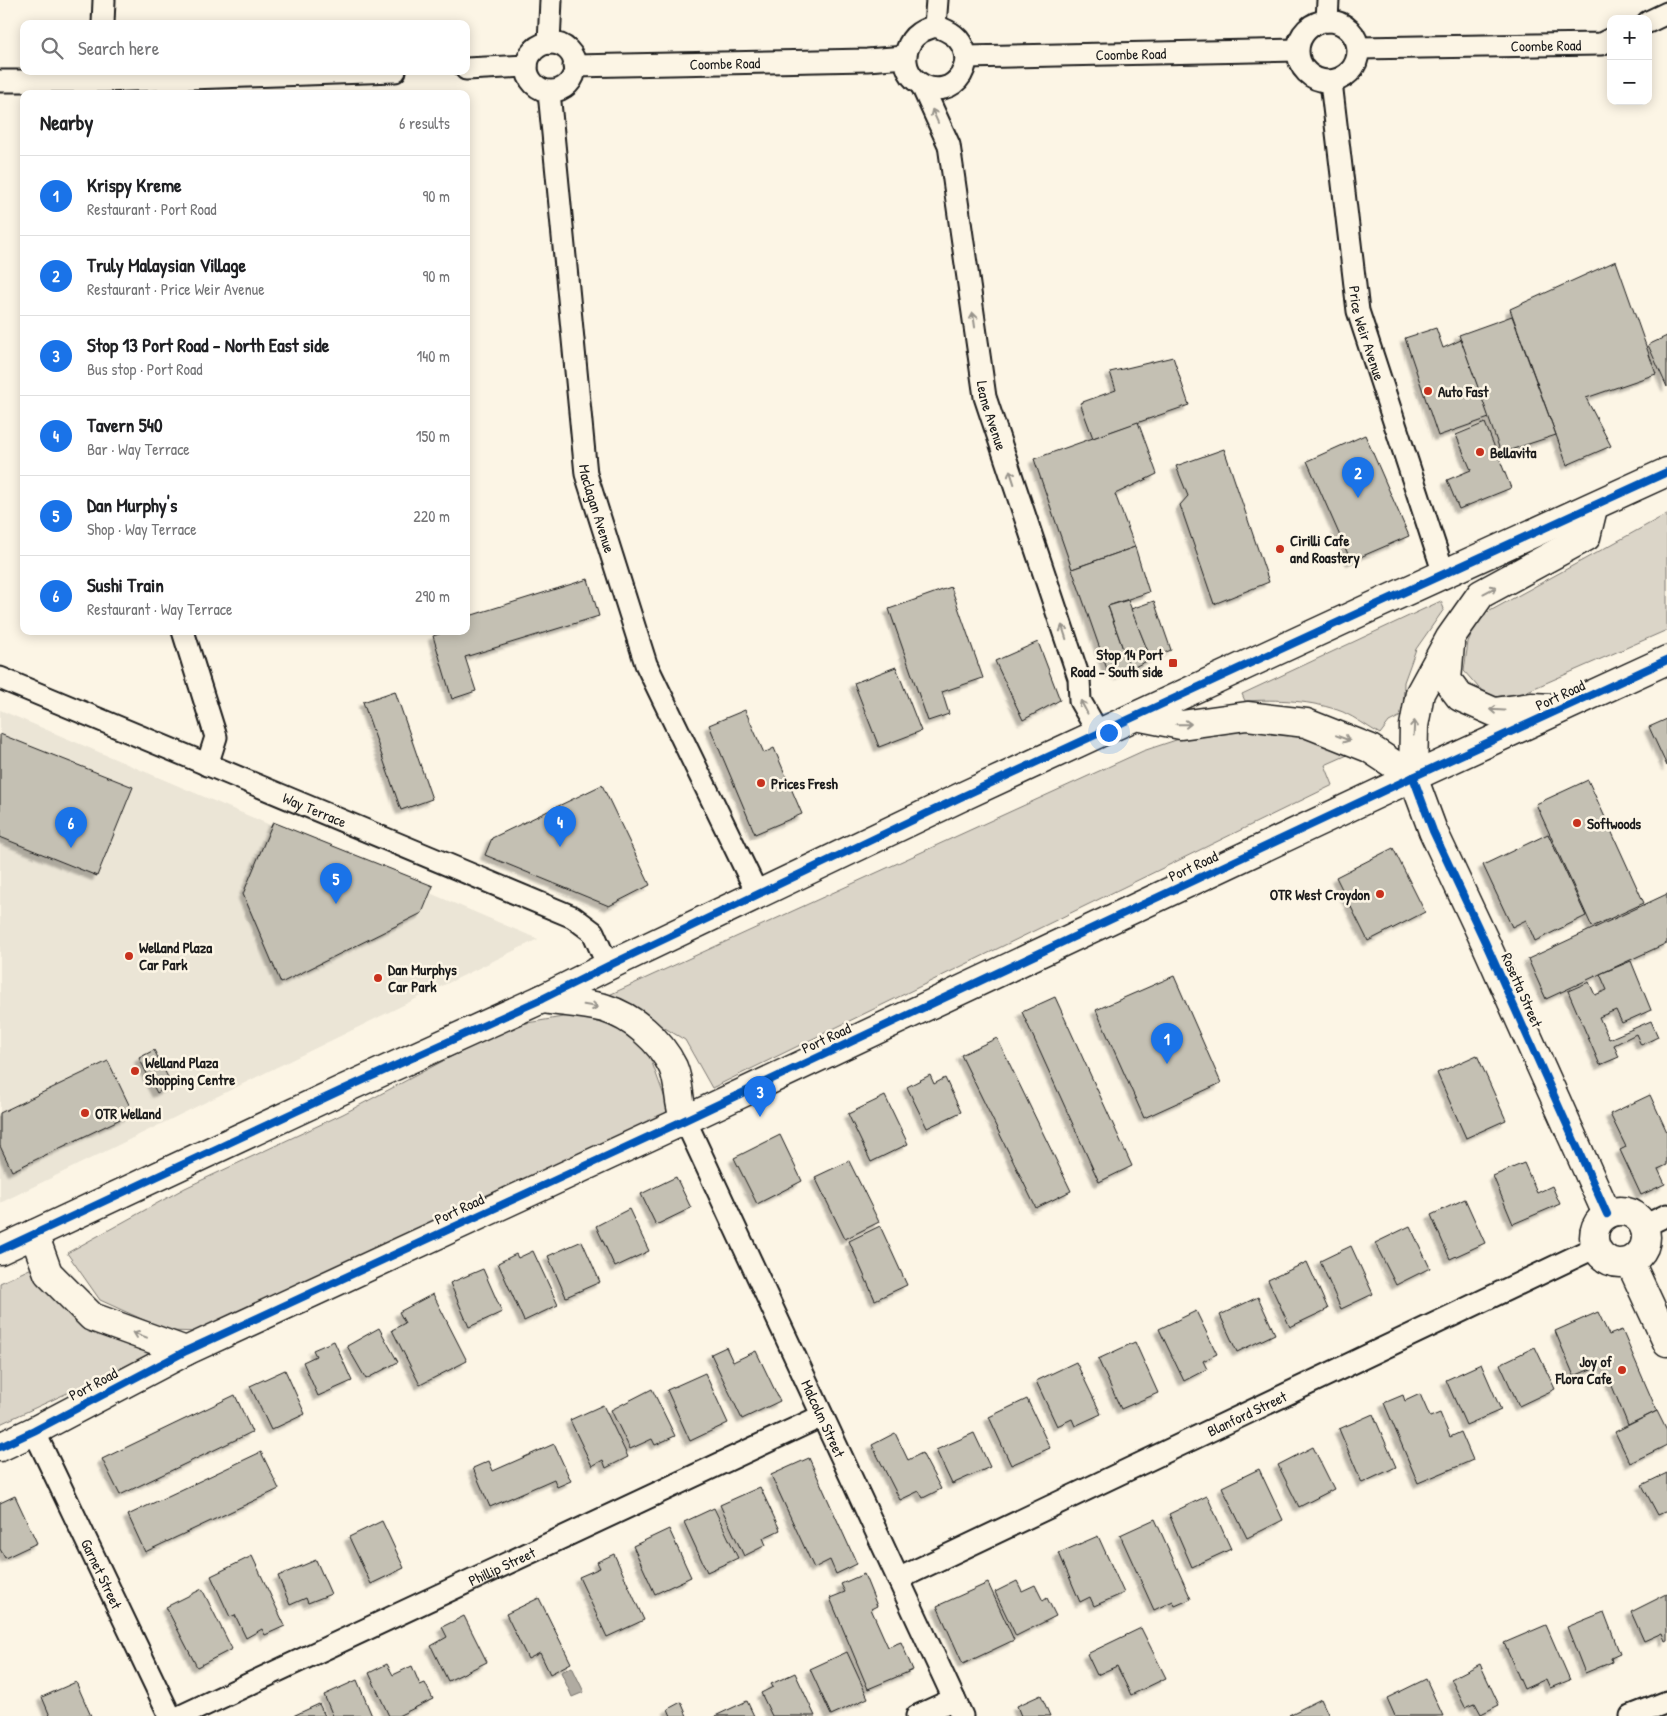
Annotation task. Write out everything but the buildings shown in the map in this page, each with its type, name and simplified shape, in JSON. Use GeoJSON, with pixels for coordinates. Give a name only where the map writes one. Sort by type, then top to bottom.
{"type":"FeatureCollection","features":[{"type":"Feature","properties":{"kind":"main road"},"geometry":{"type":"LineString","coordinates":[[0,1250],[335,1093],[542,999],[959,798],[1444,574],[1593,508],[1667,472]]}},
{"type":"Feature","properties":{"kind":"main road"},"geometry":{"type":"LineString","coordinates":[[1413,777],[1414,726],[1420,693],[1450,638],[1482,594],[1586,537],[1593,508]]}},
{"type":"Feature","properties":{"kind":"main road"},"geometry":{"type":"LineString","coordinates":[[1450,638],[1447,680],[1460,697],[1494,712],[1531,707],[1563,709]]}},
{"type":"Feature","properties":{"kind":"main road","name":"Port Road"},"geometry":{"type":"LineString","coordinates":[[0,1447],[186,1351],[685,1120],[1413,777],[1667,660]]}},
{"type":"Feature","properties":{"kind":"main road"},"geometry":{"type":"LineString","coordinates":[[1136,716],[1181,725],[1247,716],[1306,723],[1369,748],[1413,777]]}},
{"type":"Feature","properties":{"kind":"main road","name":"Rosetta Street"},"geometry":{"type":"LineString","coordinates":[[1413,777],[1433,831],[1486,944],[1607,1214]]}},
{"type":"Feature","properties":{"kind":"main road"},"geometry":{"type":"LineString","coordinates":[[542,999],[604,1008],[620,1015],[649,1034],[661,1047],[672,1066],[679,1086],[680,1108],[685,1120]]}},
{"type":"Feature","properties":{"kind":"main road"},"geometry":{"type":"LineString","coordinates":[[1620,1211],[1630,1212],[1638,1217],[1656,1220],[1647,1235],[1641,1253],[1630,1262],[1617,1263],[1609,1260],[1602,1256],[1596,1247],[1594,1239],[1595,1230],[1598,1223],[1607,1214],[1620,1211]]}},
{"type":"Feature","properties":{"kind":"main road"},"geometry":{"type":"LineString","coordinates":[[34,1234],[48,1273],[92,1317],[186,1351]]}},
{"type":"Feature","properties":{"kind":"main road"},"geometry":{"type":"LineString","coordinates":[[1630,1262],[1667,1342]]}},
{"type":"Feature","properties":{"kind":"street"},"geometry":{"type":"LineString","coordinates":[[103,20],[104,0]]}},
{"type":"Feature","properties":{"kind":"street"},"geometry":{"type":"LineString","coordinates":[[549,43],[552,0]]}},
{"type":"Feature","properties":{"kind":"street"},"geometry":{"type":"LineString","coordinates":[[935,26],[937,0]]}},
{"type":"Feature","properties":{"kind":"street"},"geometry":{"type":"LineString","coordinates":[[1328,10],[1340,23],[1350,30],[1356,39],[1358,48],[1356,62],[1349,73],[1341,79],[1331,82],[1319,81],[1310,76],[1301,66],[1297,50],[1301,36],[1307,28],[1317,23],[1328,10]]}},
{"type":"Feature","properties":{"kind":"street"},"geometry":{"type":"LineString","coordinates":[[1652,20],[1667,13]]}},
{"type":"Feature","properties":{"kind":"street"},"geometry":{"type":"LineString","coordinates":[[935,26],[958,37],[963,45],[966,57],[964,69],[959,78],[944,88],[936,89],[922,86],[914,80],[907,68],[905,57],[909,43],[918,34],[935,26]]}},
{"type":"Feature","properties":{"kind":"street","name":"Coombe Road"},"geometry":{"type":"LineString","coordinates":[[1358,48],[1601,44],[1607,42]]}},
{"type":"Feature","properties":{"kind":"street"},"geometry":{"type":"LineString","coordinates":[[549,43],[558,44],[565,48],[571,54],[574,66],[571,80],[566,86],[550,92],[534,86],[526,70],[528,58],[532,51],[539,46],[549,43]]}},
{"type":"Feature","properties":{"kind":"street","name":"Coombe Road"},"geometry":{"type":"LineString","coordinates":[[966,57],[1297,50]]}},
{"type":"Feature","properties":{"kind":"street","name":"Coombe Road"},"geometry":{"type":"LineString","coordinates":[[574,66],[905,57]]}},
{"type":"Feature","properties":{"kind":"street"},"geometry":{"type":"LineString","coordinates":[[470,69],[527,66]]}},
{"type":"Feature","properties":{"kind":"street"},"geometry":{"type":"LineString","coordinates":[[0,81],[104,82],[289,75]]}},
{"type":"Feature","properties":{"kind":"street","name":"Price Weir Avenue"},"geometry":{"type":"LineString","coordinates":[[1331,82],[1358,311],[1444,574]]}},
{"type":"Feature","properties":{"kind":"street","name":"Leane Avenue"},"geometry":{"type":"LineString","coordinates":[[922,86],[948,145],[985,397],[1079,678],[1080,701],[1099,734]]}},
{"type":"Feature","properties":{"kind":"street","name":"Maclagan Avenue"},"geometry":{"type":"LineString","coordinates":[[550,92],[586,474],[646,664],[758,894]]}},
{"type":"Feature","properties":{"kind":"street"},"geometry":{"type":"LineString","coordinates":[[184,635],[216,737],[207,765]]}},
{"type":"Feature","properties":{"kind":"street","name":"Way Terrace"},"geometry":{"type":"LineString","coordinates":[[0,678],[573,917],[593,932],[608,966]]}},
{"type":"Feature","properties":{"kind":"street","name":"Malcolm Street"},"geometry":{"type":"LineString","coordinates":[[685,1120],[958,1707]]}},
{"type":"Feature","properties":{"kind":"street","name":"Blanford Street"},"geometry":{"type":"LineString","coordinates":[[898,1579],[1596,1247]]}},
{"type":"Feature","properties":{"kind":"street","name":"Phillip Street"},"geometry":{"type":"LineString","coordinates":[[181,1716],[822,1416]]}},
{"type":"Feature","properties":{"kind":"street","name":"Garnet Street"},"geometry":{"type":"LineString","coordinates":[[34,1431],[170,1716]]}},
{"type":"Feature","properties":{"kind":"street"},"geometry":{"type":"LineString","coordinates":[[1631,1716],[1667,1702]]}},
{"type":"Feature","properties":{"kind":"street"},"geometry":{"type":"LineString","coordinates":[[917,1716],[958,1707]]}},
{"type":"Feature","properties":{"kind":"shaded area"},"geometry":{"type":"Polygon","coordinates":[[[1667,514],[1667,630],[1523,693],[1494,697],[1479,688],[1464,671],[1468,642],[1474,627],[1490,611],[1667,514]]]}},
{"type":"Feature","properties":{"kind":"shaded area"},"geometry":{"type":"Polygon","coordinates":[[[1441,601],[1444,609],[1416,649],[1404,682],[1403,715],[1389,722],[1380,734],[1343,712],[1319,705],[1282,700],[1245,701],[1242,694],[1441,601]]]}},
{"type":"Feature","properties":{"kind":"shaded area","name":"Welland Plaza Shopping Centre"},"geometry":{"type":"Polygon","coordinates":[[[0,710],[538,939],[0,1203],[0,710]]]}},
{"type":"Feature","properties":{"kind":"shaded area"},"geometry":{"type":"Polygon","coordinates":[[[1272,726],[1361,749],[1325,765],[1333,785],[712,1088],[685,1040],[609,995],[1143,751],[1203,731],[1272,726]]]}},
{"type":"Feature","properties":{"kind":"shaded area"},"geometry":{"type":"Polygon","coordinates":[[[593,1012],[643,1038],[670,1112],[203,1332],[168,1331],[100,1300],[67,1253],[185,1188],[343,1114],[509,1026],[593,1012]]]}},
{"type":"Feature","properties":{"kind":"shaded area"},"geometry":{"type":"Polygon","coordinates":[[[36,1266],[152,1354],[0,1424],[0,1283],[36,1266]]]}},
{"type":"Feature","properties":{"kind":"shaded area"},"geometry":{"type":"Polygon","coordinates":[[[572,1667],[584,1692],[572,1697],[561,1672],[572,1667]]]}},
{"type":"Feature","properties":{"kind":"cycle path"},"geometry":{"type":"LineString","coordinates":[[0,1250],[344,1089],[542,999],[959,798],[1667,472]]}},
{"type":"Feature","properties":{"kind":"cycle path"},"geometry":{"type":"LineString","coordinates":[[0,1447],[186,1351],[685,1120],[1413,777],[1667,660]]}},
{"type":"Feature","properties":{"kind":"cycle path"},"geometry":{"type":"LineString","coordinates":[[1413,777],[1433,831],[1486,944],[1607,1214]]}},
{"type":"Feature","properties":{"kind":"place","name":"Auto Fast"},"geometry":{"type":"Point","coordinates":[1428,391]}},
{"type":"Feature","properties":{"kind":"place","name":"Bellavita"},"geometry":{"type":"Point","coordinates":[1480,452]}},
{"type":"Feature","properties":{"kind":"place","name":"Truly Malaysian Village"},"geometry":{"type":"Point","coordinates":[1358,498]}},
{"type":"Feature","properties":{"kind":"place","name":"Cirilli Cafe and Roastery"},"geometry":{"type":"Point","coordinates":[1280,549]}},
{"type":"Feature","properties":{"kind":"place","name":"Stop 14 Port Road - South side"},"geometry":{"type":"Point","coordinates":[1173,663]}},
{"type":"Feature","properties":{"kind":"place","name":"Prices Fresh"},"geometry":{"type":"Point","coordinates":[761,783]}},
{"type":"Feature","properties":{"kind":"place","name":"Softwoods"},"geometry":{"type":"Point","coordinates":[1577,823]}},
{"type":"Feature","properties":{"kind":"place","name":"Tavern 540"},"geometry":{"type":"Point","coordinates":[560,847]}},
{"type":"Feature","properties":{"kind":"place","name":"Sushi Train"},"geometry":{"type":"Point","coordinates":[71,848]}},
{"type":"Feature","properties":{"kind":"place","name":"OTR West Croydon"},"geometry":{"type":"Point","coordinates":[1380,894]}},
{"type":"Feature","properties":{"kind":"place","name":"Dan Murphy's"},"geometry":{"type":"Point","coordinates":[336,904]}},
{"type":"Feature","properties":{"kind":"place","name":"Welland Plaza Car Park"},"geometry":{"type":"Point","coordinates":[129,956]}},
{"type":"Feature","properties":{"kind":"place","name":"Dan Murphys Car Park"},"geometry":{"type":"Point","coordinates":[378,978]}},
{"type":"Feature","properties":{"kind":"place","name":"Krispy Kreme"},"geometry":{"type":"Point","coordinates":[1167,1064]}},
{"type":"Feature","properties":{"kind":"place","name":"Welland Plaza Shopping Centre"},"geometry":{"type":"Point","coordinates":[135,1071]}},
{"type":"Feature","properties":{"kind":"place","name":"OTR Welland"},"geometry":{"type":"Point","coordinates":[85,1113]}},
{"type":"Feature","properties":{"kind":"place","name":"Stop 13 Port Road - North East side"},"geometry":{"type":"Point","coordinates":[760,1117]}},
{"type":"Feature","properties":{"kind":"place","name":"Joy of Flora Cafe"},"geometry":{"type":"Point","coordinates":[1622,1370]}}]}
